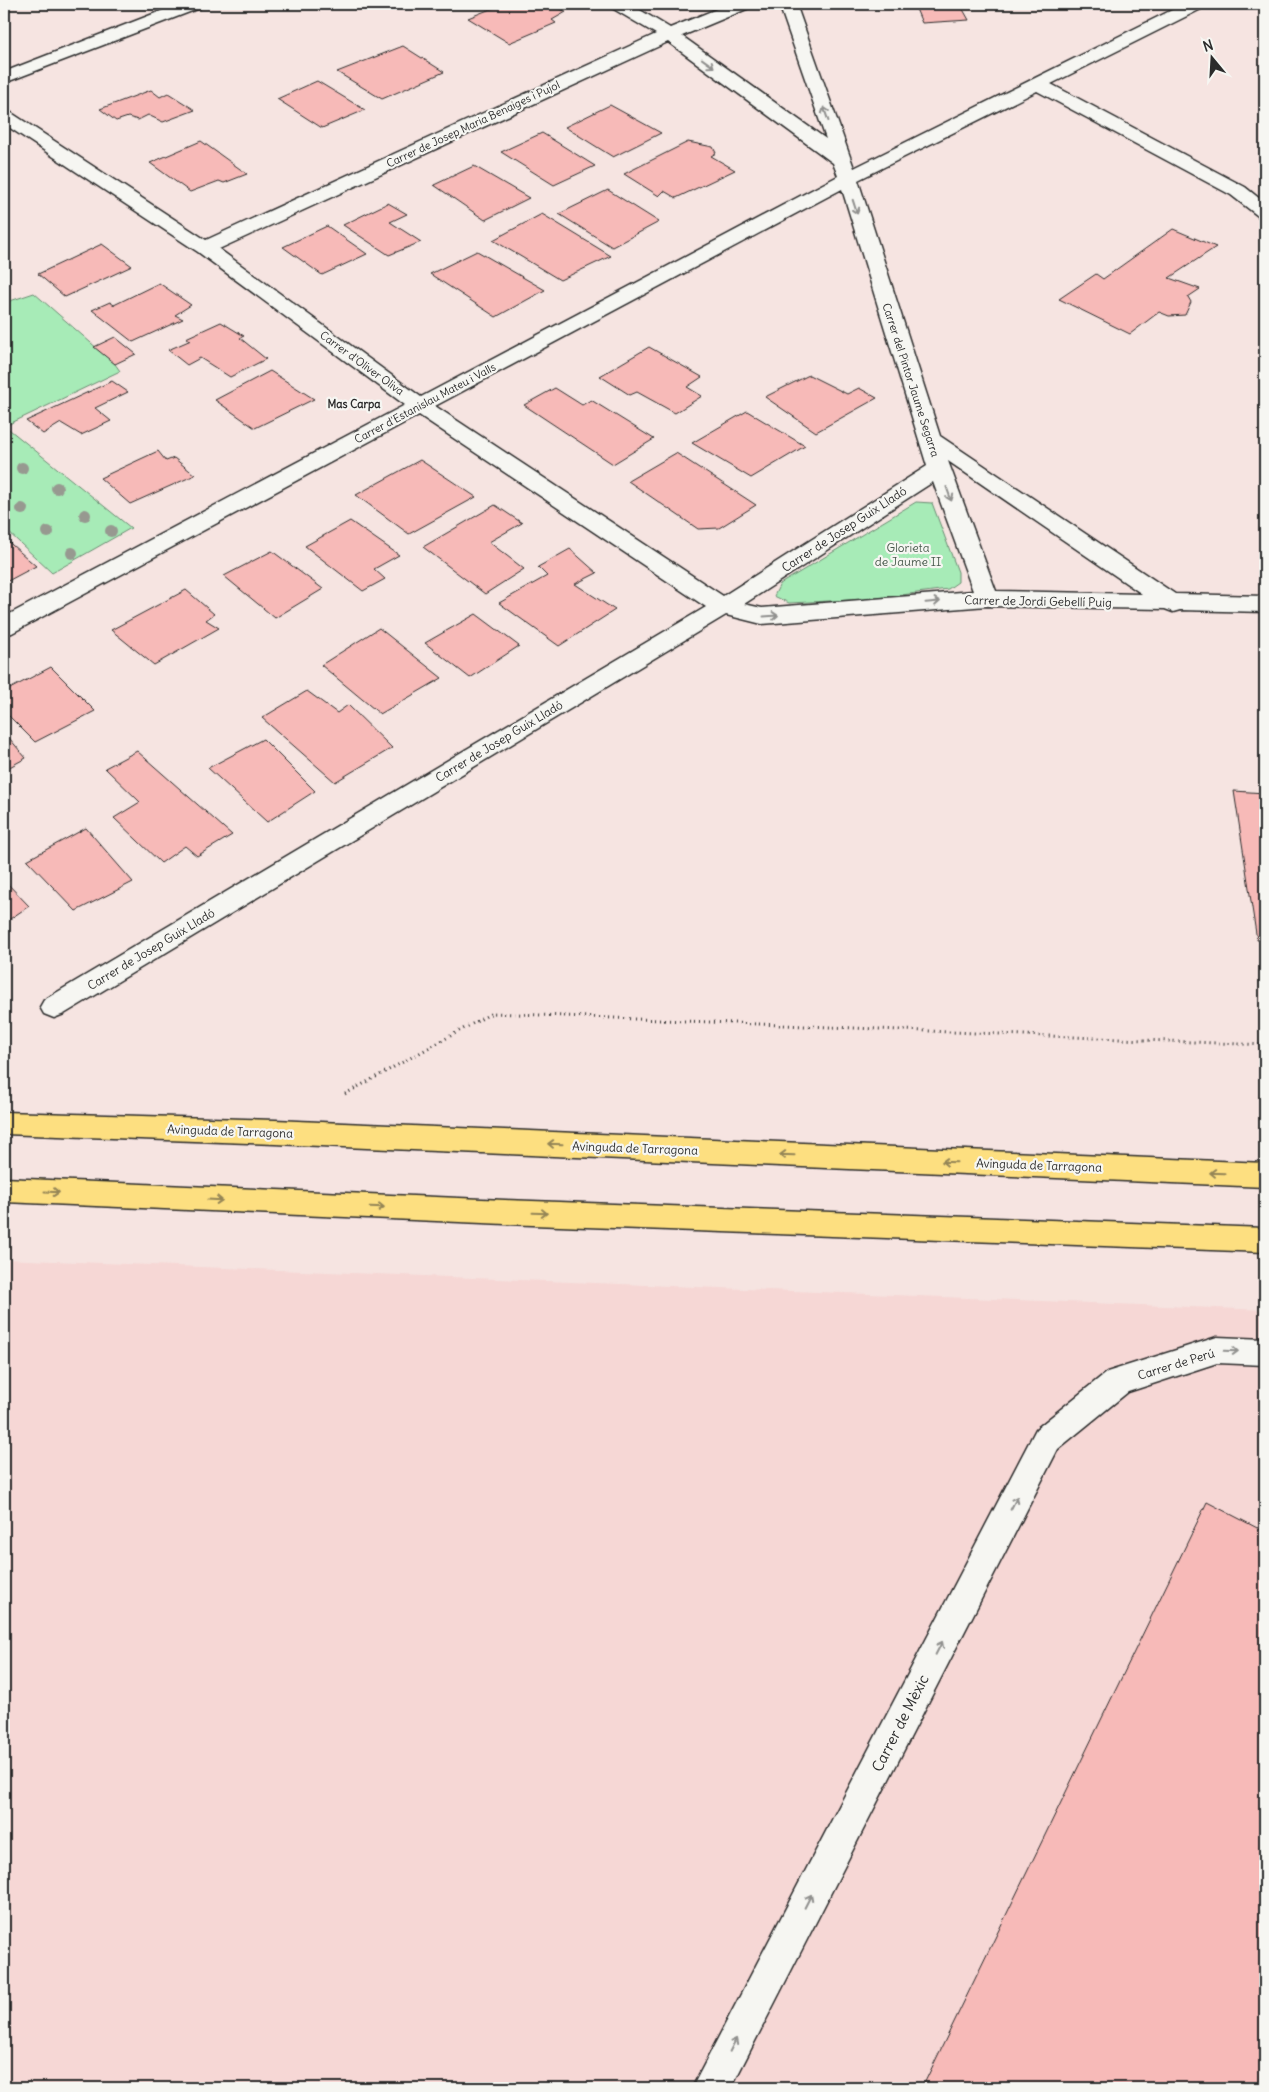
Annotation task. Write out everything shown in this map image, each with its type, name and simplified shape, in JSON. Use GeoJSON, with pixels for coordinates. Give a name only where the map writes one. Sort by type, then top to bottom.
{"type":"FeatureCollection","features":[{"type":"Feature","properties":{"kind":"main road","name":"Avinguda de Tarragona"},"geometry":{"type":"LineString","coordinates":[[4,1123],[275,1132],[1265,1175]]}},
{"type":"Feature","properties":{"kind":"main road"},"geometry":{"type":"LineString","coordinates":[[4,1190],[475,1211],[1265,1240]]}},
{"type":"Feature","properties":{"kind":"street"},"geometry":{"type":"LineString","coordinates":[[4,78],[194,4]]}},
{"type":"Feature","properties":{"kind":"street"},"geometry":{"type":"LineString","coordinates":[[618,4],[669,35],[844,169]]}},
{"type":"Feature","properties":{"kind":"street","name":"Carrer de Josep Maria Benaiges i Pujol"},"geometry":{"type":"LineString","coordinates":[[205,248],[669,35],[743,4]]}},
{"type":"Feature","properties":{"kind":"street","name":"Carrer del Pintor Jaume Segarra"},"geometry":{"type":"LineString","coordinates":[[788,4],[844,169],[939,468],[987,598]]}},
{"type":"Feature","properties":{"kind":"street","name":"Carrer d'Estanislau Mateu i Valls"},"geometry":{"type":"LineString","coordinates":[[4,627],[420,406],[844,169],[1037,84],[1197,4]]}},
{"type":"Feature","properties":{"kind":"street"},"geometry":{"type":"LineString","coordinates":[[1037,84],[1238,191],[1265,212]]}},
{"type":"Feature","properties":{"kind":"street","name":"Carrer d'Oliver Oliva"},"geometry":{"type":"LineString","coordinates":[[4,116],[205,248],[420,406],[723,607]]}},
{"type":"Feature","properties":{"kind":"street"},"geometry":{"type":"LineString","coordinates":[[930,439],[1173,604]]}},
{"type":"Feature","properties":{"kind":"street","name":"Carrer de Josep Guix Lladó"},"geometry":{"type":"LineString","coordinates":[[54,1007],[723,607],[939,468]]}},
{"type":"Feature","properties":{"kind":"street","name":"Carrer de Jordi Gebellí Puig"},"geometry":{"type":"LineString","coordinates":[[723,607],[762,616],[987,598],[1173,604],[1265,604]]}},
{"type":"Feature","properties":{"kind":"street","name":"Carrer de Perú"},"geometry":{"type":"LineString","coordinates":[[1118,1382],[1217,1350],[1265,1352]]}},
{"type":"Feature","properties":{"kind":"street","name":"Carrer de Mèxic"},"geometry":{"type":"LineString","coordinates":[[711,2088],[1048,1439],[1118,1382]]}},
{"type":"Feature","properties":{"kind":"path"},"geometry":{"type":"LineString","coordinates":[[341,1096],[492,1013],[1265,1045]]}},
{"type":"Feature","properties":{"kind":"shaded area"},"geometry":{"type":"Polygon","coordinates":[[[4,1259],[1265,1310],[1265,2088],[4,2088],[4,1259]]]}},
{"type":"Feature","properties":{"kind":"green space"},"geometry":{"type":"Polygon","coordinates":[[[34,293],[115,364],[120,371],[5,426],[131,528],[52,573],[4,528],[4,303],[34,293]]]}},
{"type":"Feature","properties":{"kind":"green space","name":"Glorieta de Jaume II"},"geometry":{"type":"Polygon","coordinates":[[[916,502],[932,503],[958,572],[958,582],[948,589],[870,599],[789,603],[774,596],[780,584],[916,502]]]}},
{"type":"Feature","properties":{"kind":"building"},"geometry":{"type":"Polygon","coordinates":[[[503,4],[552,4],[566,12],[552,20],[556,23],[509,43],[468,18],[503,4]]]}},
{"type":"Feature","properties":{"kind":"building"},"geometry":{"type":"Polygon","coordinates":[[[914,4],[960,4],[969,20],[922,23],[914,4]]]}},
{"type":"Feature","properties":{"kind":"building"},"geometry":{"type":"Polygon","coordinates":[[[403,46],[444,72],[382,99],[337,72],[403,46]]]}},
{"type":"Feature","properties":{"kind":"building"},"geometry":{"type":"Polygon","coordinates":[[[317,81],[365,110],[322,128],[277,99],[317,81]]]}},
{"type":"Feature","properties":{"kind":"building"},"geometry":{"type":"Polygon","coordinates":[[[151,90],[160,97],[168,93],[195,110],[163,122],[148,115],[138,120],[128,117],[116,121],[100,109],[151,90]]]}},
{"type":"Feature","properties":{"kind":"building"},"geometry":{"type":"Polygon","coordinates":[[[610,105],[661,133],[613,157],[565,127],[610,105]]]}},
{"type":"Feature","properties":{"kind":"building"},"geometry":{"type":"Polygon","coordinates":[[[542,133],[595,166],[554,185],[501,152],[542,133]]]}},
{"type":"Feature","properties":{"kind":"building"},"geometry":{"type":"Polygon","coordinates":[[[201,141],[247,174],[224,183],[219,181],[190,192],[150,163],[201,141]]]}},
{"type":"Feature","properties":{"kind":"building"},"geometry":{"type":"Polygon","coordinates":[[[688,142],[713,147],[716,153],[711,156],[735,170],[676,198],[664,191],[659,196],[624,174],[688,142]]]}},
{"type":"Feature","properties":{"kind":"building"},"geometry":{"type":"Polygon","coordinates":[[[474,166],[529,198],[485,220],[434,185],[474,166]]]}},
{"type":"Feature","properties":{"kind":"building"},"geometry":{"type":"Polygon","coordinates":[[[608,190],[659,222],[612,247],[559,214],[608,190]]]}},
{"type":"Feature","properties":{"kind":"building"},"geometry":{"type":"Polygon","coordinates":[[[388,203],[407,214],[390,222],[421,242],[389,255],[343,225],[388,203]]]}},
{"type":"Feature","properties":{"kind":"building"},"geometry":{"type":"Polygon","coordinates":[[[542,214],[611,256],[560,280],[493,240],[542,214]]]}},
{"type":"Feature","properties":{"kind":"building"},"geometry":{"type":"Polygon","coordinates":[[[327,226],[367,254],[322,275],[283,247],[327,226]]]}},
{"type":"Feature","properties":{"kind":"building"},"geometry":{"type":"Polygon","coordinates":[[[1173,229],[1216,247],[1169,278],[1200,289],[1188,297],[1191,302],[1185,315],[1169,316],[1159,312],[1130,334],[1059,299],[1096,274],[1103,279],[1173,229]]]}},
{"type":"Feature","properties":{"kind":"building"},"geometry":{"type":"Polygon","coordinates":[[[102,244],[132,266],[65,297],[38,274],[102,244]]]}},
{"type":"Feature","properties":{"kind":"building"},"geometry":{"type":"Polygon","coordinates":[[[477,251],[545,290],[496,317],[430,274],[477,251]]]}},
{"type":"Feature","properties":{"kind":"building"},"geometry":{"type":"Polygon","coordinates":[[[159,283],[191,305],[175,315],[183,319],[133,342],[92,310],[110,302],[114,305],[159,283]]]}},
{"type":"Feature","properties":{"kind":"building"},"geometry":{"type":"Polygon","coordinates":[[[221,322],[244,336],[240,338],[266,359],[230,377],[200,358],[187,365],[168,350],[191,340],[186,338],[221,322]]]}},
{"type":"Feature","properties":{"kind":"building"},"geometry":{"type":"Polygon","coordinates":[[[115,337],[136,354],[115,364],[94,347],[115,337]]]}},
{"type":"Feature","properties":{"kind":"building"},"geometry":{"type":"Polygon","coordinates":[[[649,347],[702,377],[687,387],[702,396],[675,413],[637,392],[630,395],[600,376],[649,347]]]}},
{"type":"Feature","properties":{"kind":"building"},"geometry":{"type":"Polygon","coordinates":[[[270,371],[314,399],[255,428],[215,400],[270,371]]]}},
{"type":"Feature","properties":{"kind":"building"},"geometry":{"type":"Polygon","coordinates":[[[809,375],[847,394],[859,388],[877,398],[816,432],[765,397],[809,375]]]}},
{"type":"Feature","properties":{"kind":"building"},"geometry":{"type":"Polygon","coordinates":[[[112,381],[128,392],[95,408],[111,421],[81,435],[61,423],[43,434],[26,421],[112,381]]]}},
{"type":"Feature","properties":{"kind":"building"},"geometry":{"type":"Polygon","coordinates":[[[555,388],[582,405],[591,400],[654,439],[613,464],[524,405],[555,388]]]}},
{"type":"Feature","properties":{"kind":"building"},"geometry":{"type":"Polygon","coordinates":[[[747,411],[805,446],[751,478],[692,443],[747,411]]]}},
{"type":"Feature","properties":{"kind":"building"},"geometry":{"type":"Polygon","coordinates":[[[158,451],[166,461],[174,458],[195,475],[130,504],[100,478],[158,451]]]}},
{"type":"Feature","properties":{"kind":"building"},"geometry":{"type":"Polygon","coordinates":[[[676,453],[756,505],[719,528],[698,529],[628,481],[676,453]]]}},
{"type":"Feature","properties":{"kind":"building"},"geometry":{"type":"Polygon","coordinates":[[[420,460],[476,497],[409,534],[356,495],[420,460]]]}},
{"type":"Feature","properties":{"kind":"building"},"geometry":{"type":"Polygon","coordinates":[[[495,505],[522,523],[489,542],[524,569],[485,594],[423,547],[495,505]]]}},
{"type":"Feature","properties":{"kind":"building"},"geometry":{"type":"Polygon","coordinates":[[[350,521],[399,555],[374,569],[385,579],[363,591],[305,546],[350,521]]]}},
{"type":"Feature","properties":{"kind":"building"},"geometry":{"type":"Polygon","coordinates":[[[4,538],[36,566],[4,583],[4,538]]]}},
{"type":"Feature","properties":{"kind":"building"},"geometry":{"type":"Polygon","coordinates":[[[570,549],[597,573],[575,584],[615,610],[559,646],[499,603],[547,576],[538,567],[570,549]]]}},
{"type":"Feature","properties":{"kind":"building"},"geometry":{"type":"Polygon","coordinates":[[[272,551],[323,589],[275,618],[224,576],[272,551]]]}},
{"type":"Feature","properties":{"kind":"building"},"geometry":{"type":"Polygon","coordinates":[[[186,590],[214,614],[206,620],[219,628],[154,665],[111,630],[186,590]]]}},
{"type":"Feature","properties":{"kind":"building"},"geometry":{"type":"Polygon","coordinates":[[[476,614],[519,646],[470,678],[425,643],[476,614]]]}},
{"type":"Feature","properties":{"kind":"building"},"geometry":{"type":"Polygon","coordinates":[[[379,628],[442,678],[380,714],[321,665],[379,628]]]}},
{"type":"Feature","properties":{"kind":"building"},"geometry":{"type":"Polygon","coordinates":[[[51,667],[95,711],[35,742],[4,711],[4,692],[51,667]]]}},
{"type":"Feature","properties":{"kind":"building"},"geometry":{"type":"Polygon","coordinates":[[[307,691],[337,713],[348,705],[392,748],[335,782],[262,718],[307,691]]]}},
{"type":"Feature","properties":{"kind":"building"},"geometry":{"type":"Polygon","coordinates":[[[4,732],[26,758],[4,770],[4,732]]]}},
{"type":"Feature","properties":{"kind":"building"},"geometry":{"type":"Polygon","coordinates":[[[263,739],[315,791],[267,822],[208,768],[263,739]]]}},
{"type":"Feature","properties":{"kind":"building"},"geometry":{"type":"Polygon","coordinates":[[[137,751],[232,835],[197,856],[185,846],[161,863],[114,818],[140,802],[105,768],[137,751]]]}},
{"type":"Feature","properties":{"kind":"building"},"geometry":{"type":"Polygon","coordinates":[[[1234,791],[1265,793],[1265,940],[1257,940],[1234,791]]]}},
{"type":"Feature","properties":{"kind":"building"},"geometry":{"type":"Polygon","coordinates":[[[86,828],[133,882],[76,911],[27,860],[86,828]]]}},
{"type":"Feature","properties":{"kind":"building"},"geometry":{"type":"Polygon","coordinates":[[[4,880],[29,906],[4,923],[4,880]]]}},
{"type":"Feature","properties":{"kind":"building"},"geometry":{"type":"Polygon","coordinates":[[[1207,1502],[1265,1532],[1265,2088],[922,2088],[1207,1502]]]}},
{"type":"Feature","properties":{"kind":"district","name":"Mas Carpa"},"geometry":{"type":"Point","coordinates":[354,404]}}]}
